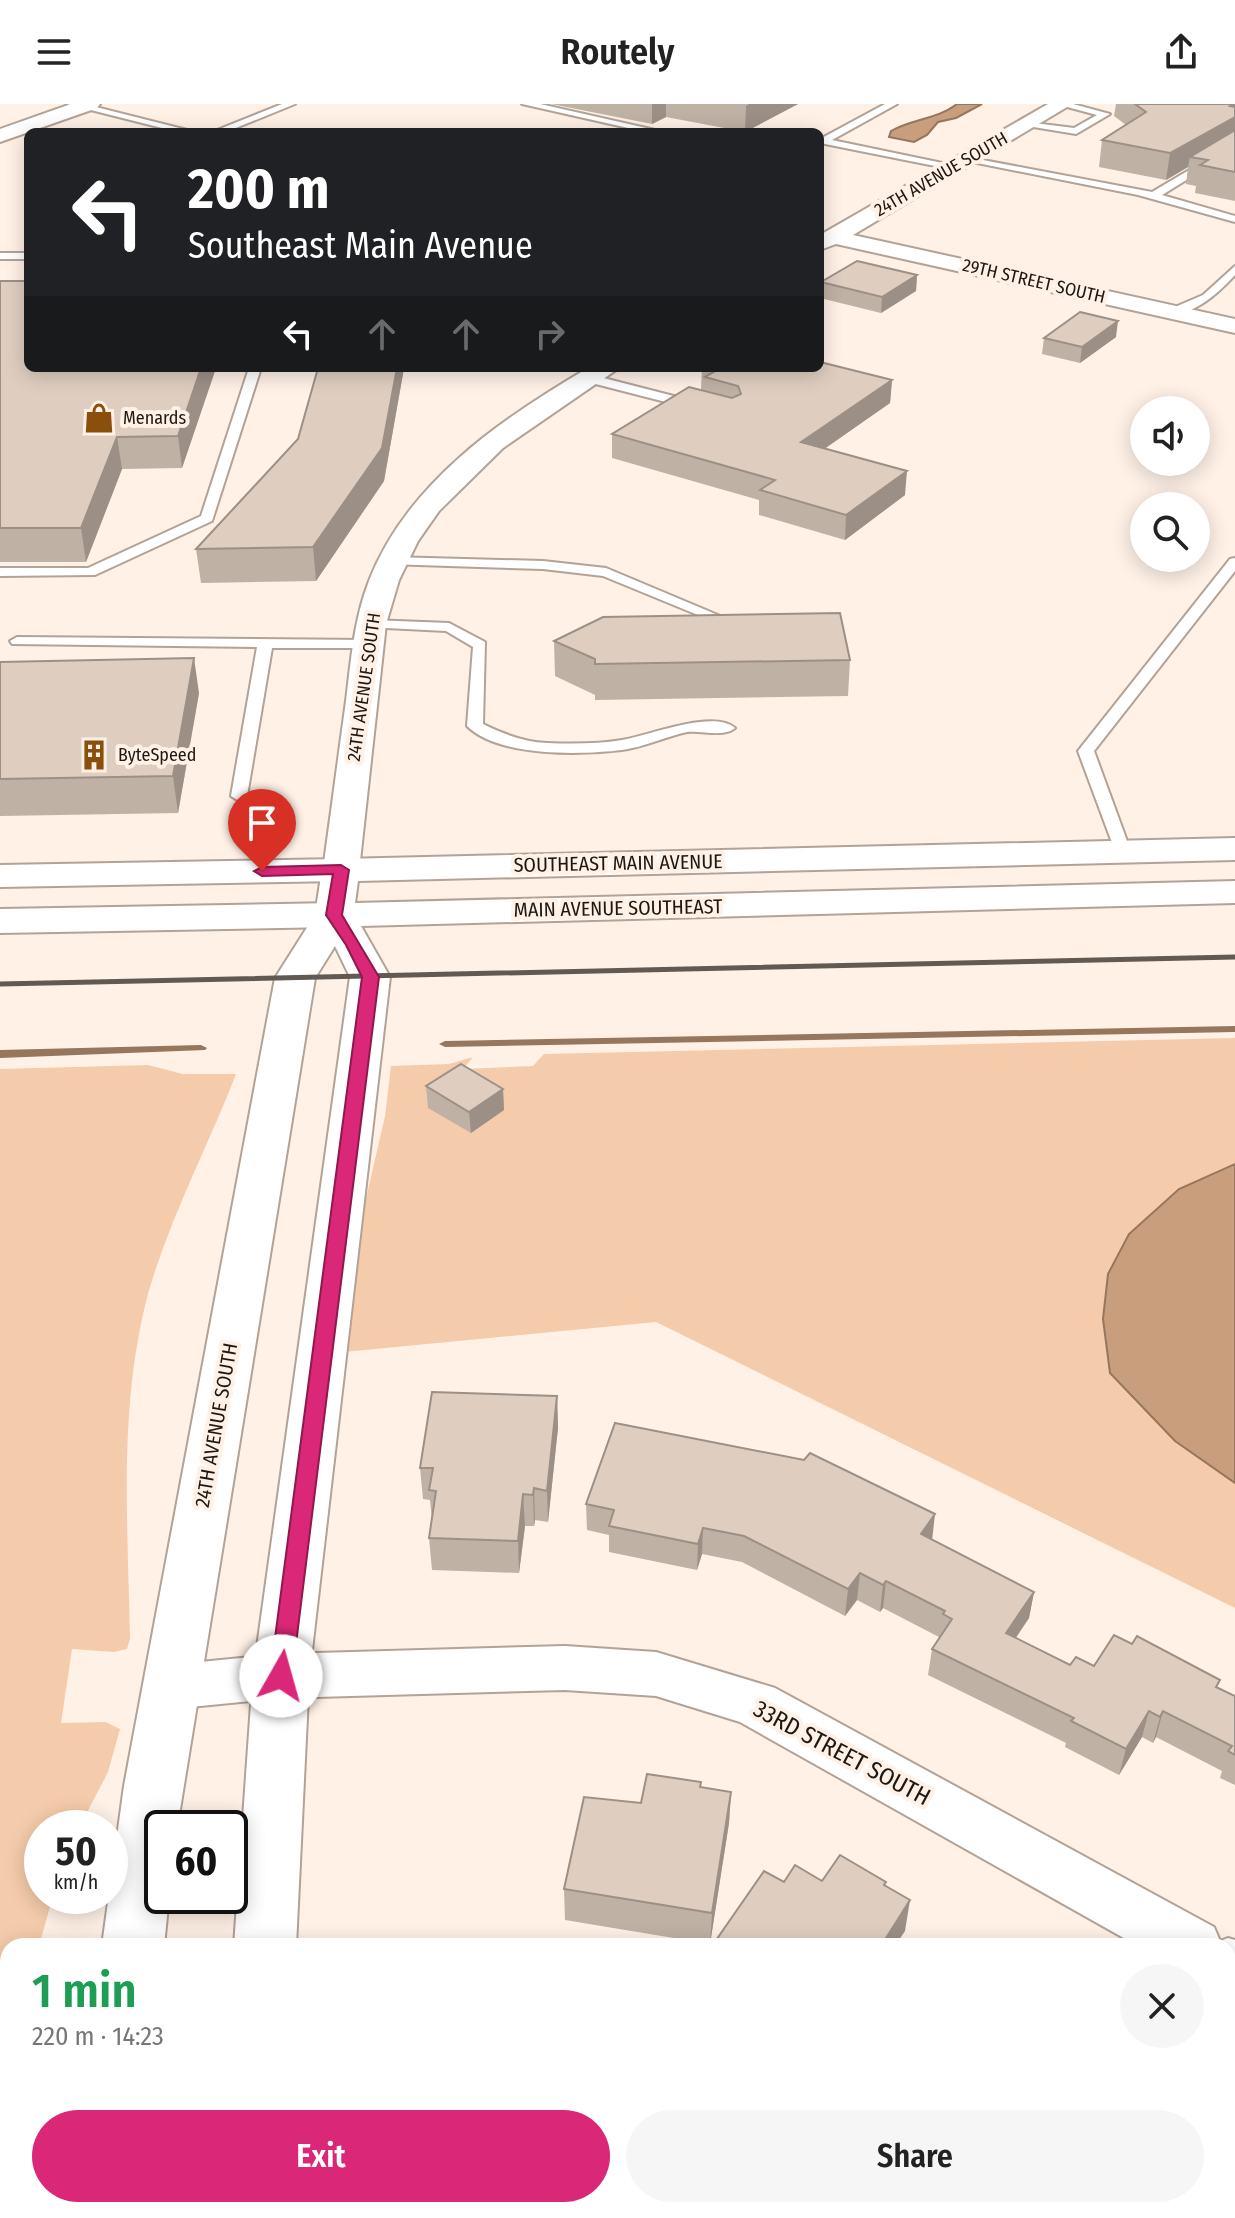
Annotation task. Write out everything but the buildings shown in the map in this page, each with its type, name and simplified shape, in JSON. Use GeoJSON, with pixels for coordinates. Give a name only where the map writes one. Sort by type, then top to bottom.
{"type":"FeatureCollection","features":[{"type":"Feature","properties":{"kind":"main road"},"geometry":{"type":"LineString","coordinates":[[0,136],[82,105]]}},
{"type":"Feature","properties":{"kind":"main road","name":"SOUTHEAST MAIN AVENUE"},"geometry":{"type":"LineString","coordinates":[[0,876],[338,892],[1235,849]]}},
{"type":"Feature","properties":{"kind":"main road"},"geometry":{"type":"LineString","coordinates":[[265,1938],[281,1676],[370,977],[354,945],[338,892]]}},
{"type":"Feature","properties":{"kind":"main road","name":"MAIN AVENUE SOUTHEAST"},"geometry":{"type":"LineString","coordinates":[[0,921],[338,892],[1235,892]]}},
{"type":"Feature","properties":{"kind":"main road","name":"24TH AVENUE SOUTH"},"geometry":{"type":"LineString","coordinates":[[134,1938],[153,1786],[295,978],[338,892]]}},
{"type":"Feature","properties":{"kind":"street","name":"24TH AVENUE SOUTH"},"geometry":{"type":"LineString","coordinates":[[824,239],[1062,104]]}},
{"type":"Feature","properties":{"kind":"street","name":"29TH STREET SOUTH"},"geometry":{"type":"LineString","coordinates":[[824,239],[1235,326]]}},
{"type":"Feature","properties":{"kind":"street","name":"24TH AVENUE SOUTH"},"geometry":{"type":"LineString","coordinates":[[338,892],[369,634],[377,595],[392,561],[440,492],[491,442],[539,406],[597,373]]}},
{"type":"Feature","properties":{"kind":"street","name":"33RD STREET SOUTH"},"geometry":{"type":"LineString","coordinates":[[170,1687],[281,1676],[565,1668],[656,1674],[756,1704],[1179,1938]]}},
{"type":"Feature","properties":{"kind":"lane"},"geometry":{"type":"LineString","coordinates":[[227,128],[290,104]]}},
{"type":"Feature","properties":{"kind":"lane"},"geometry":{"type":"LineString","coordinates":[[527,104],[640,128]]}},
{"type":"Feature","properties":{"kind":"lane"},"geometry":{"type":"LineString","coordinates":[[824,141],[892,104]]}},
{"type":"Feature","properties":{"kind":"lane"},"geometry":{"type":"LineString","coordinates":[[1026,125],[1076,131],[1105,114],[1062,104]]}},
{"type":"Feature","properties":{"kind":"lane"},"geometry":{"type":"LineString","coordinates":[[82,105],[174,128]]}},
{"type":"Feature","properties":{"kind":"lane"},"geometry":{"type":"LineString","coordinates":[[824,142],[1153,196],[1235,219]]}},
{"type":"Feature","properties":{"kind":"lane"},"geometry":{"type":"LineString","coordinates":[[1153,196],[1235,146]]}},
{"type":"Feature","properties":{"kind":"lane"},"geometry":{"type":"LineString","coordinates":[[0,256],[24,256]]}},
{"type":"Feature","properties":{"kind":"lane"},"geometry":{"type":"LineString","coordinates":[[1172,312],[1207,297],[1235,269]]}},
{"type":"Feature","properties":{"kind":"lane"},"geometry":{"type":"LineString","coordinates":[[0,572],[90,572],[207,518],[254,372]]}},
{"type":"Feature","properties":{"kind":"lane"},"geometry":{"type":"LineString","coordinates":[[597,373],[703,408]]}},
{"type":"Feature","properties":{"kind":"lane"},"geometry":{"type":"LineString","coordinates":[[392,561],[543,565],[606,572],[747,630]]}},
{"type":"Feature","properties":{"kind":"lane"},"geometry":{"type":"LineString","coordinates":[[1123,852],[1086,751],[1235,562]]}},
{"type":"Feature","properties":{"kind":"lane"},"geometry":{"type":"LineString","coordinates":[[17,641],[265,643],[449,627],[480,645],[475,726],[504,740],[546,748],[622,745],[690,727],[727,728]]}},
{"type":"Feature","properties":{"kind":"lane"},"geometry":{"type":"LineString","coordinates":[[239,796],[265,643]]}},
{"type":"Feature","properties":{"kind":"shaded area"},"geometry":{"type":"Polygon","coordinates":[[[957,104],[982,104],[956,118],[938,122],[927,135],[914,142],[889,137],[891,131],[899,127],[942,113],[957,104]]]}},
{"type":"Feature","properties":{"kind":"shaded area"},"geometry":{"type":"Polygon","coordinates":[[[1235,1038],[1235,1164],[1179,1189],[1175,1441],[1235,1483],[1235,1608],[656,1322],[344,1352],[352,1260],[385,1116],[391,1066],[449,1064],[473,1057],[463,1069],[533,1066],[544,1054],[1235,1038]]]}},
{"type":"Feature","properties":{"kind":"shaded area"},"geometry":{"type":"Polygon","coordinates":[[[148,1065],[183,1074],[236,1074],[167,1238],[148,1294],[139,1337],[132,1379],[127,1466],[130,1639],[127,1649],[114,1652],[72,1649],[61,1723],[106,1722],[120,1729],[108,1772],[88,1810],[24,1810],[24,1914],[48,1914],[41,1938],[0,1938],[0,1069],[148,1065]]]}},
{"type":"Feature","properties":{"kind":"shaded area"},"geometry":{"type":"Polygon","coordinates":[[[1235,1164],[1235,1483],[1175,1441],[1110,1373],[1103,1319],[1108,1274],[1129,1234],[1179,1189],[1235,1164]]]}},
{"type":"Feature","properties":{"kind":"waterway"},"geometry":{"type":"LineString","coordinates":[[445,1044],[1235,1029]]}},
{"type":"Feature","properties":{"kind":"waterway"},"geometry":{"type":"LineString","coordinates":[[0,1054],[201,1048]]}},
{"type":"Feature","properties":{"kind":"railway"},"geometry":{"type":"LineString","coordinates":[[0,984],[1235,957]]}},
{"type":"Feature","properties":{"kind":"place","name":"Menards"},"geometry":{"type":"Point","coordinates":[99,418]}},
{"type":"Feature","properties":{"kind":"place","name":"ByteSpeed"},"geometry":{"type":"Point","coordinates":[94,755]}},
{"type":"Feature","properties":{"kind":"route"},"geometry":{"type":"LineString","coordinates":[[262,871],[341,870],[334,915],[370,977],[281,1676]]}}]}
